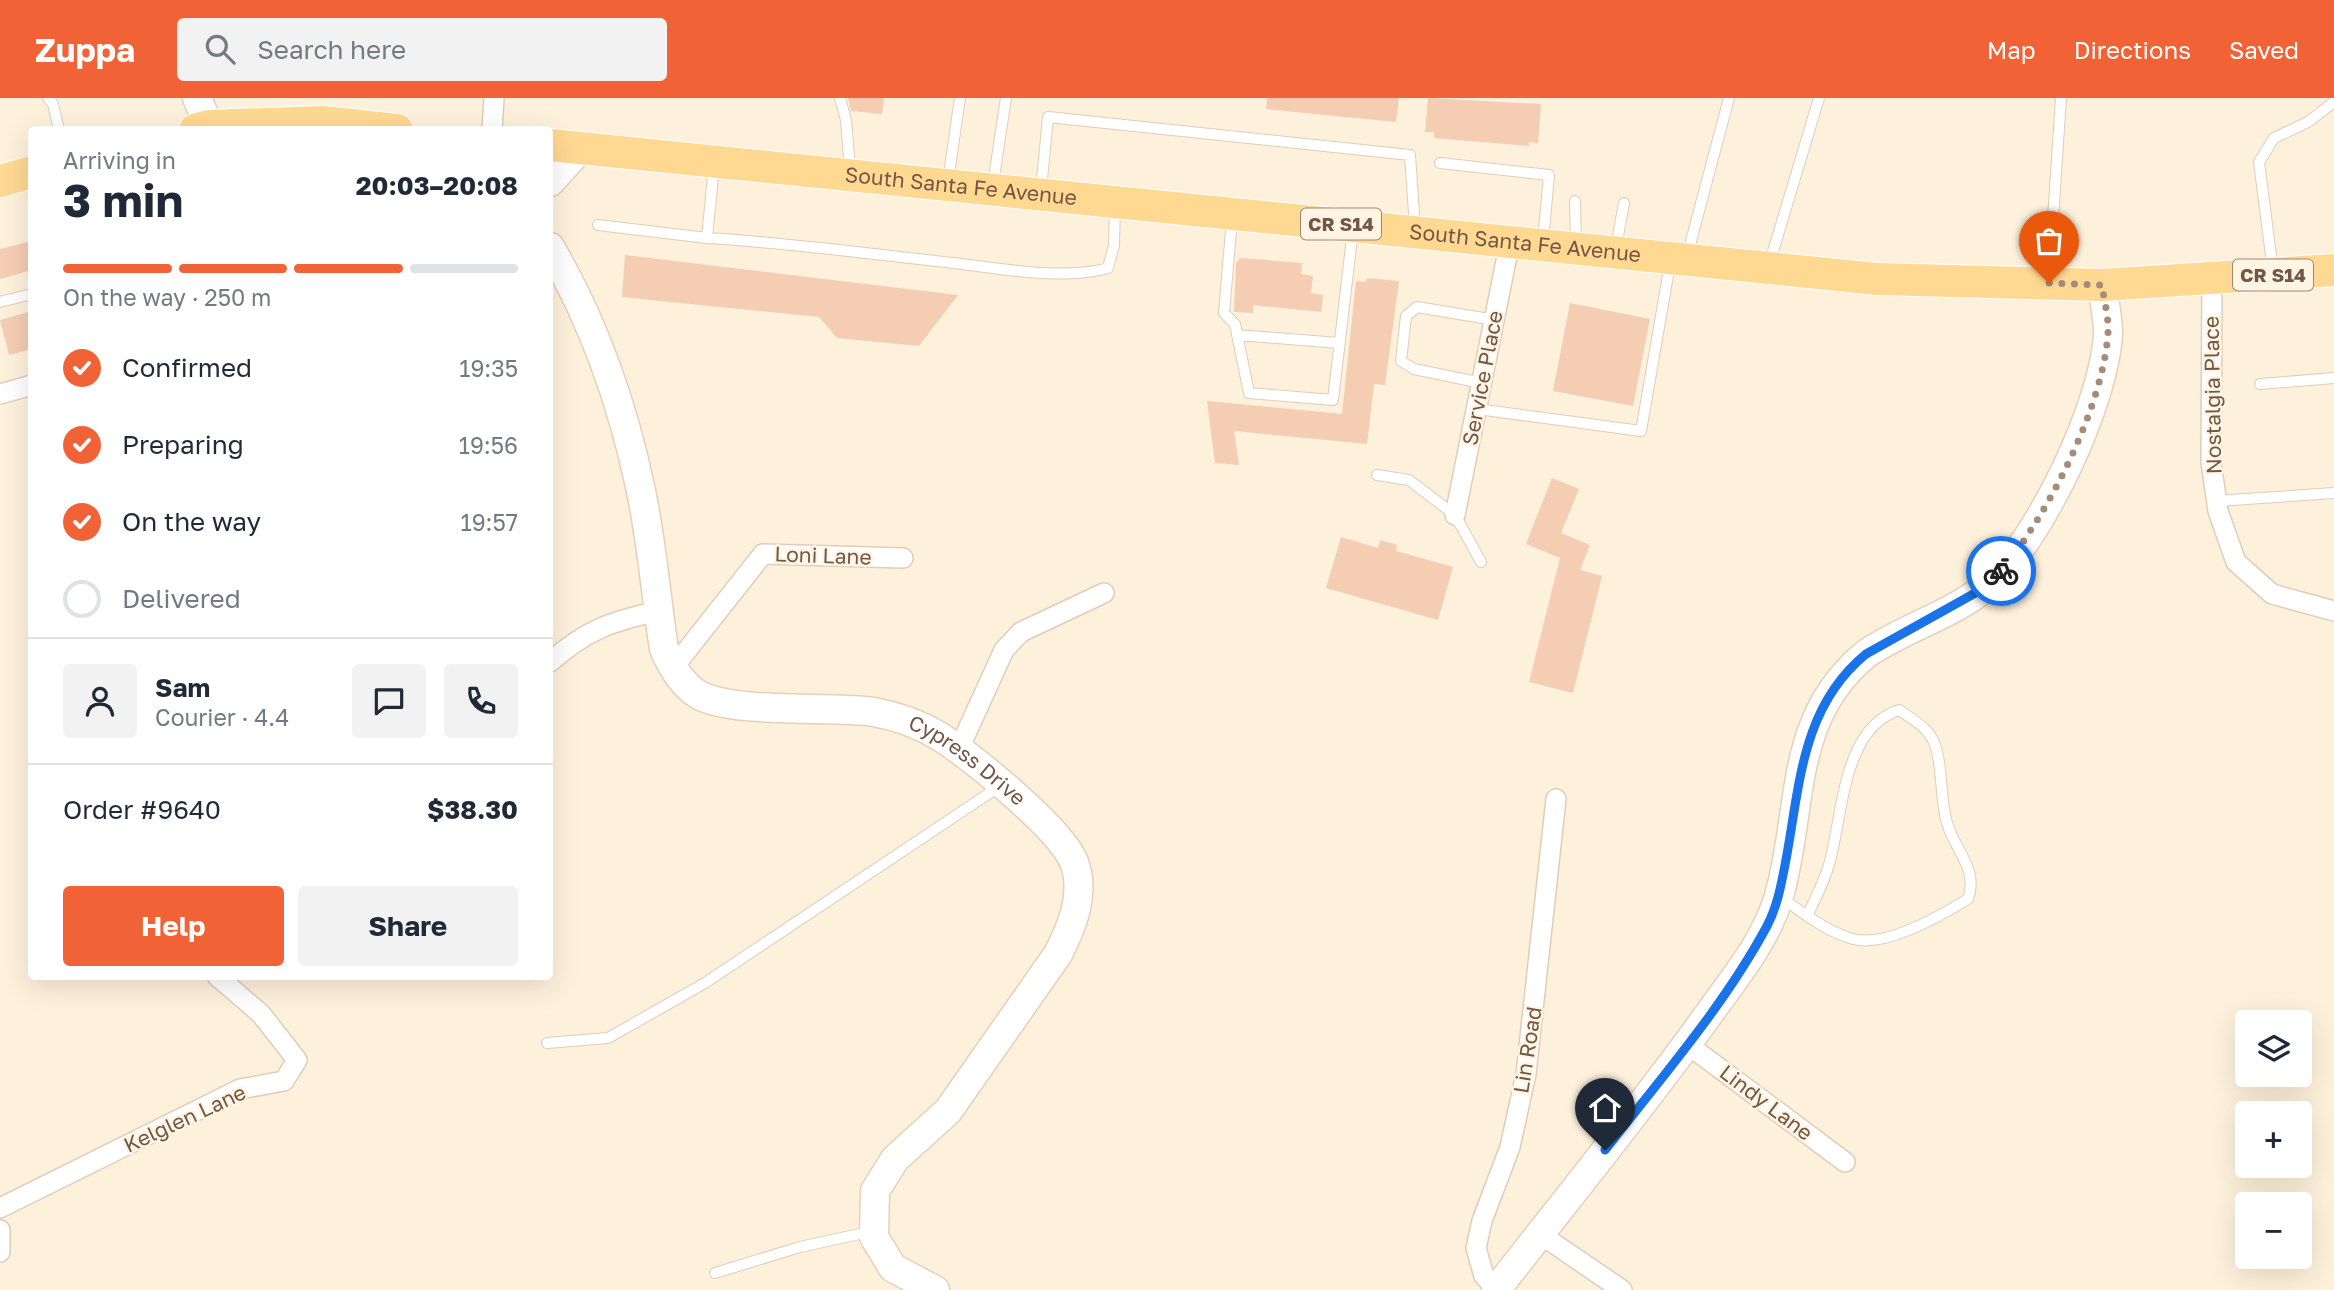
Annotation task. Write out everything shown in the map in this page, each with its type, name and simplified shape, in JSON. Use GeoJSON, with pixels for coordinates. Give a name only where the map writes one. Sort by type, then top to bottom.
{"type":"FeatureCollection","features":[{"type":"Feature","properties":{"kind":"main road"},"geometry":{"type":"LineString","coordinates":[[203,121],[324,122],[360,126]]}},
{"type":"Feature","properties":{"kind":"main road","name":"South Santa Fe Avenue"},"geometry":{"type":"LineString","coordinates":[[553,145],[1877,279],[2102,285],[2212,280],[2334,270]]}},
{"type":"Feature","properties":{"kind":"main road"},"geometry":{"type":"LineString","coordinates":[[0,181],[28,173]]}},
{"type":"Feature","properties":{"kind":"street"},"geometry":{"type":"LineString","coordinates":[[492,126],[494,98]]}},
{"type":"Feature","properties":{"kind":"street"},"geometry":{"type":"LineString","coordinates":[[553,179],[581,148]]}},
{"type":"Feature","properties":{"kind":"street","name":"Service Place"},"geometry":{"type":"LineString","coordinates":[[1455,515],[1510,241]]}},
{"type":"Feature","properties":{"kind":"street","name":"Cypress Drive"},"geometry":{"type":"LineString","coordinates":[[553,253],[590,323],[641,491],[664,649],[673,668],[698,695],[728,704],[875,712],[913,722],[940,736],[1043,819],[1066,846],[1075,864],[1079,894],[1071,928],[1058,954],[948,1111],[895,1159],[875,1191],[874,1231],[893,1268],[936,1290]]}},
{"type":"Feature","properties":{"kind":"street","name":"Nostalgia Place"},"geometry":{"type":"LineString","coordinates":[[2212,280],[2211,462],[2217,501],[2236,562],[2272,594],[2334,611]]}},
{"type":"Feature","properties":{"kind":"street"},"geometry":{"type":"LineString","coordinates":[[1497,1289],[1687,1044],[1742,967],[1768,925],[1779,896],[1800,767],[1811,730],[1829,695],[1852,665],[1866,654],[1986,587],[2010,562],[2047,503],[2091,407],[2098,380],[2108,333],[2102,285]]}},
{"type":"Feature","properties":{"kind":"street"},"geometry":{"type":"LineString","coordinates":[[0,394],[28,386]]}},
{"type":"Feature","properties":{"kind":"street","name":"Loni Lane"},"geometry":{"type":"LineString","coordinates":[[673,668],[763,554],[903,558]]}},
{"type":"Feature","properties":{"kind":"street"},"geometry":{"type":"LineString","coordinates":[[958,751],[1004,650],[1021,632],[1104,593]]}},
{"type":"Feature","properties":{"kind":"street"},"geometry":{"type":"LineString","coordinates":[[553,659],[576,640],[607,623],[658,611]]}},
{"type":"Feature","properties":{"kind":"street","name":"Lin Road"},"geometry":{"type":"LineString","coordinates":[[1497,1289],[1484,1276],[1476,1248],[1482,1221],[1510,1147],[1526,1074],[1556,799]]}},
{"type":"Feature","properties":{"kind":"street","name":"Kelglen Lane"},"geometry":{"type":"LineString","coordinates":[[0,1208],[240,1088],[284,1081],[297,1060],[261,1014],[222,980]]}},
{"type":"Feature","properties":{"kind":"street","name":"Lindy Lane"},"geometry":{"type":"LineString","coordinates":[[1687,1044],[1845,1162]]}},
{"type":"Feature","properties":{"kind":"street"},"geometry":{"type":"LineString","coordinates":[[0,1230],[0,1252]]}},
{"type":"Feature","properties":{"kind":"street"},"geometry":{"type":"LineString","coordinates":[[1540,1234],[1622,1290]]}},
{"type":"Feature","properties":{"kind":"lane"},"geometry":{"type":"LineString","coordinates":[[48,98],[53,104],[58,126]]}},
{"type":"Feature","properties":{"kind":"lane"},"geometry":{"type":"LineString","coordinates":[[840,98],[846,120],[851,175]]}},
{"type":"Feature","properties":{"kind":"lane"},"geometry":{"type":"LineString","coordinates":[[948,185],[960,98]]}},
{"type":"Feature","properties":{"kind":"lane"},"geometry":{"type":"LineString","coordinates":[[993,190],[1006,98]]}},
{"type":"Feature","properties":{"kind":"lane"},"geometry":{"type":"LineString","coordinates":[[1477,409],[1641,431],[1679,259],[1729,98]]}},
{"type":"Feature","properties":{"kind":"lane"},"geometry":{"type":"LineString","coordinates":[[1769,268],[1819,98]]}},
{"type":"Feature","properties":{"kind":"lane"},"geometry":{"type":"LineString","coordinates":[[2049,283],[2061,98]]}},
{"type":"Feature","properties":{"kind":"lane"},"geometry":{"type":"LineString","coordinates":[[2274,275],[2259,162],[2274,138],[2308,122],[2334,102]]}},
{"type":"Feature","properties":{"kind":"lane"},"geometry":{"type":"LineString","coordinates":[[1040,194],[1048,117],[1410,155],[1416,232]]}},
{"type":"Feature","properties":{"kind":"lane"},"geometry":{"type":"LineString","coordinates":[[707,238],[715,162]]}},
{"type":"Feature","properties":{"kind":"lane"},"geometry":{"type":"LineString","coordinates":[[1440,163],[1549,175],[1542,244]]}},
{"type":"Feature","properties":{"kind":"lane"},"geometry":{"type":"LineString","coordinates":[[1575,201],[1576,248]]}},
{"type":"Feature","properties":{"kind":"lane"},"geometry":{"type":"LineString","coordinates":[[598,225],[1015,270],[1091,273],[1108,268],[1114,245],[1115,202]]}},
{"type":"Feature","properties":{"kind":"lane"},"geometry":{"type":"LineString","coordinates":[[1615,252],[1624,203]]}},
{"type":"Feature","properties":{"kind":"lane"},"geometry":{"type":"LineString","coordinates":[[1233,214],[1224,313],[1236,324],[1249,393],[1333,400],[1354,225]]}},
{"type":"Feature","properties":{"kind":"lane"},"geometry":{"type":"LineString","coordinates":[[0,302],[28,294]]}},
{"type":"Feature","properties":{"kind":"lane"},"geometry":{"type":"LineString","coordinates":[[1482,383],[1414,369],[1401,361],[1406,316],[1417,307],[1494,320]]}},
{"type":"Feature","properties":{"kind":"lane"},"geometry":{"type":"LineString","coordinates":[[1237,335],[1339,343]]}},
{"type":"Feature","properties":{"kind":"lane"},"geometry":{"type":"LineString","coordinates":[[2260,384],[2334,378]]}},
{"type":"Feature","properties":{"kind":"lane"},"geometry":{"type":"LineString","coordinates":[[1377,475],[1409,480],[1455,515],[1481,562]]}},
{"type":"Feature","properties":{"kind":"lane"},"geometry":{"type":"LineString","coordinates":[[2217,501],[2334,493]]}},
{"type":"Feature","properties":{"kind":"lane"},"geometry":{"type":"LineString","coordinates":[[1779,896],[1807,916],[1854,940],[1876,940],[1904,931],[1968,898],[1973,887],[1968,864],[1947,825],[1936,747],[1924,726],[1899,710],[1885,715],[1860,742],[1842,804],[1830,862],[1807,916]]}},
{"type":"Feature","properties":{"kind":"lane"},"geometry":{"type":"LineString","coordinates":[[547,1043],[608,1038],[705,983],[1001,785]]}},
{"type":"Feature","properties":{"kind":"lane"},"geometry":{"type":"LineString","coordinates":[[715,1273],[800,1247],[874,1231]]}},
{"type":"Feature","properties":{"kind":"building"},"geometry":{"type":"Polygon","coordinates":[[[848,98],[884,98],[882,114],[851,111],[848,98]]]}},
{"type":"Feature","properties":{"kind":"building"},"geometry":{"type":"Polygon","coordinates":[[[1267,98],[1399,98],[1396,122],[1266,109],[1267,98]]]}},
{"type":"Feature","properties":{"kind":"building"},"geometry":{"type":"Polygon","coordinates":[[[1428,98],[1541,104],[1538,143],[1529,142],[1529,146],[1434,138],[1434,132],[1425,132],[1428,98]]]}},
{"type":"Feature","properties":{"kind":"building"},"geometry":{"type":"Polygon","coordinates":[[[28,242],[28,271],[0,279],[0,249],[28,242]]]}},
{"type":"Feature","properties":{"kind":"building"},"geometry":{"type":"Polygon","coordinates":[[[625,255],[958,295],[919,346],[837,338],[819,317],[622,297],[625,255]]]}},
{"type":"Feature","properties":{"kind":"building"},"geometry":{"type":"Polygon","coordinates":[[[1240,258],[1302,263],[1301,274],[1313,276],[1311,293],[1323,295],[1321,312],[1253,305],[1253,313],[1234,312],[1236,263],[1240,258]]]}},
{"type":"Feature","properties":{"kind":"building"},"geometry":{"type":"Polygon","coordinates":[[[1367,278],[1399,281],[1385,385],[1374,384],[1367,444],[1234,431],[1239,465],[1215,463],[1207,401],[1342,414],[1356,281],[1366,282],[1367,278]]]}},
{"type":"Feature","properties":{"kind":"building"},"geometry":{"type":"Polygon","coordinates":[[[1570,303],[1650,319],[1633,406],[1553,391],[1570,303]]]}},
{"type":"Feature","properties":{"kind":"building"},"geometry":{"type":"Polygon","coordinates":[[[28,312],[28,350],[9,355],[0,320],[28,312]]]}},
{"type":"Feature","properties":{"kind":"building"},"geometry":{"type":"Polygon","coordinates":[[[1552,478],[1579,489],[1561,533],[1590,545],[1580,570],[1602,576],[1573,693],[1529,682],[1560,558],[1526,544],[1552,478]]]}},
{"type":"Feature","properties":{"kind":"building"},"geometry":{"type":"Polygon","coordinates":[[[1341,537],[1378,548],[1380,540],[1397,545],[1396,551],[1453,567],[1438,620],[1326,588],[1341,537]]]}},
{"type":"Feature","properties":{"kind":"way so far"},"geometry":{"type":"LineString","coordinates":[[2001,571],[2030,533],[2064,472],[2091,407],[2108,333],[2102,285],[2049,283]]}},
{"type":"Feature","properties":{"kind":"route"},"geometry":{"type":"LineString","coordinates":[[1605,1150],[1687,1044],[1742,967],[1768,925],[1779,896],[1800,767],[1811,730],[1829,695],[1852,665],[1866,654],[1947,611],[1986,587],[2001,571]]}}]}
